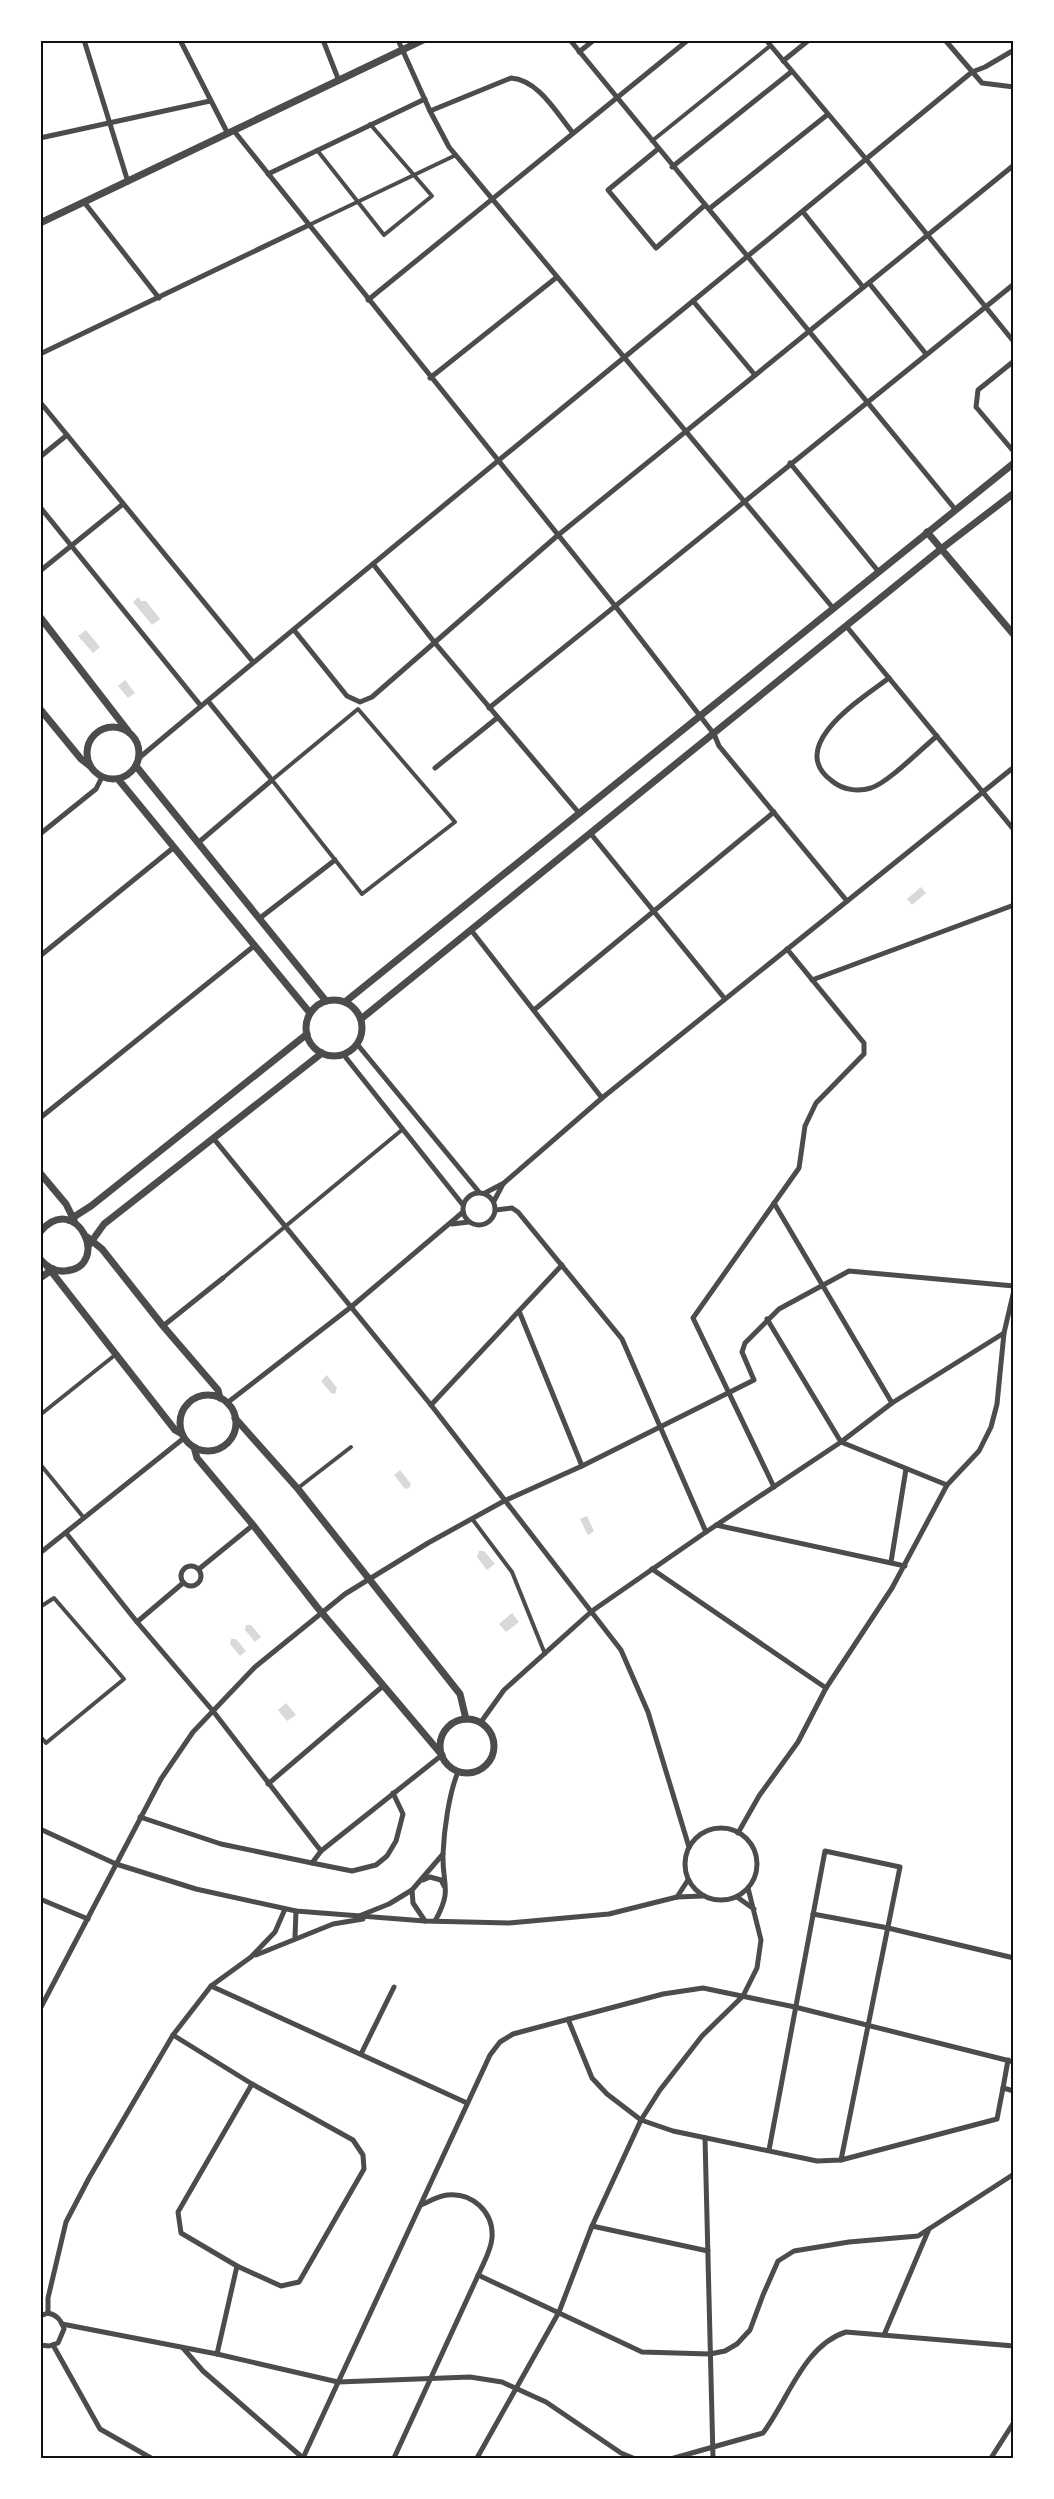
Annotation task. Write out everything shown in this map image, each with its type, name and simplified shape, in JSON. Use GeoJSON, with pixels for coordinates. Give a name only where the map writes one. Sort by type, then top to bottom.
{"type":"FeatureCollection","features":[{"type":"Feature","properties":{"kind":"street"},"geometry":{"type":"LineString","coordinates":[[84,40],[128,182]]}},
{"type":"Feature","properties":{"kind":"street"},"geometry":{"type":"LineString","coordinates":[[180,40],[210,100],[231,132],[268,174],[616,608],[714,734],[719,746],[847,902]]}},
{"type":"Feature","properties":{"kind":"street"},"geometry":{"type":"LineString","coordinates":[[323,40],[339,81]]}},
{"type":"Feature","properties":{"kind":"street"},"geometry":{"type":"LineString","coordinates":[[398,40],[424,99],[449,147],[833,608]]}},
{"type":"Feature","properties":{"kind":"street"},"geometry":{"type":"LineString","coordinates":[[40,223],[423,40]]}},
{"type":"Feature","properties":{"kind":"street"},"geometry":{"type":"LineString","coordinates":[[570,40],[955,509]]}},
{"type":"Feature","properties":{"kind":"street"},"geometry":{"type":"LineString","coordinates":[[579,52],[594,40]]}},
{"type":"Feature","properties":{"kind":"street"},"geometry":{"type":"LineString","coordinates":[[368,300],[688,40]]}},
{"type":"Feature","properties":{"kind":"street"},"geometry":{"type":"LineString","coordinates":[[783,61],[808,40]]}},
{"type":"Feature","properties":{"kind":"street"},"geometry":{"type":"LineString","coordinates":[[945,40],[982,83],[1014,87]]}},
{"type":"Feature","properties":{"kind":"street"},"geometry":{"type":"LineString","coordinates":[[651,141],[768,43],[826,115],[866,159],[1014,342]]}},
{"type":"Feature","properties":{"kind":"street"},"geometry":{"type":"LineString","coordinates":[[139,758],[624,355],[748,257],[972,72],[1014,50]]}},
{"type":"Feature","properties":{"kind":"street"},"geometry":{"type":"LineString","coordinates":[[672,167],[791,72]]}},
{"type":"Feature","properties":{"kind":"street"},"geometry":{"type":"LineString","coordinates":[[430,111],[512,78],[522,79],[532,85],[573,133]]}},
{"type":"Feature","properties":{"kind":"street"},"geometry":{"type":"LineString","coordinates":[[268,174],[424,99]]}},
{"type":"Feature","properties":{"kind":"street"},"geometry":{"type":"LineString","coordinates":[[40,138],[210,100]]}},
{"type":"Feature","properties":{"kind":"street"},"geometry":{"type":"LineString","coordinates":[[658,149],[608,190],[656,248],[826,115]]}},
{"type":"Feature","properties":{"kind":"street"},"geometry":{"type":"LineString","coordinates":[[317,150],[384,235],[432,196],[370,124]]}},
{"type":"Feature","properties":{"kind":"street"},"geometry":{"type":"LineString","coordinates":[[40,354],[456,155]]}},
{"type":"Feature","properties":{"kind":"street"},"geometry":{"type":"LineString","coordinates":[[294,630],[347,696],[360,702],[372,697],[557,536],[926,234],[1014,165]]}},
{"type":"Feature","properties":{"kind":"street"},"geometry":{"type":"LineString","coordinates":[[84,202],[159,298]]}},
{"type":"Feature","properties":{"kind":"street"},"geometry":{"type":"LineString","coordinates":[[803,212],[926,354]]}},
{"type":"Feature","properties":{"kind":"street"},"geometry":{"type":"LineString","coordinates":[[430,378],[557,277]]}},
{"type":"Feature","properties":{"kind":"street"},"geometry":{"type":"LineString","coordinates":[[489,708],[616,608],[790,463],[1014,284]]}},
{"type":"Feature","properties":{"kind":"street"},"geometry":{"type":"LineString","coordinates":[[693,301],[755,375]]}},
{"type":"Feature","properties":{"kind":"street"},"geometry":{"type":"LineString","coordinates":[[1014,361],[978,390],[976,408],[1014,452]]}},
{"type":"Feature","properties":{"kind":"street"},"geometry":{"type":"LineString","coordinates":[[40,402],[253,662]]}},
{"type":"Feature","properties":{"kind":"street"},"geometry":{"type":"LineString","coordinates":[[40,457],[67,435]]}},
{"type":"Feature","properties":{"kind":"street"},"geometry":{"type":"LineString","coordinates":[[790,463],[878,571]]}},
{"type":"Feature","properties":{"kind":"street"},"geometry":{"type":"LineString","coordinates":[[345,1002],[1014,463]]}},
{"type":"Feature","properties":{"kind":"street"},"geometry":{"type":"LineString","coordinates":[[361,1019],[941,549],[1014,493]]}},
{"type":"Feature","properties":{"kind":"street"},"geometry":{"type":"LineString","coordinates":[[40,572],[123,504]]}},
{"type":"Feature","properties":{"kind":"street"},"geometry":{"type":"LineString","coordinates":[[40,507],[201,706]]}},
{"type":"Feature","properties":{"kind":"street"},"geometry":{"type":"LineString","coordinates":[[927,532],[1014,635]]}},
{"type":"Feature","properties":{"kind":"street"},"geometry":{"type":"LineString","coordinates":[[373,564],[497,718],[579,813]]}},
{"type":"Feature","properties":{"kind":"street"},"geometry":{"type":"LineString","coordinates":[[40,617],[137,742],[139,758],[136,766],[132,772],[118,779],[102,777],[81,759],[40,709]]}},
{"type":"Feature","properties":{"kind":"street"},"geometry":{"type":"LineString","coordinates":[[847,627],[1014,830]]}},
{"type":"Feature","properties":{"kind":"street"},"geometry":{"type":"LineString","coordinates":[[889,678],[826,729],[818,750],[824,773],[839,786],[851,790],[874,787],[937,736]]}},
{"type":"Feature","properties":{"kind":"street"},"geometry":{"type":"LineString","coordinates":[[199,842],[272,780],[358,709],[455,822],[362,894],[272,780],[208,701]]}},
{"type":"Feature","properties":{"kind":"street"},"geometry":{"type":"LineString","coordinates":[[435,768],[497,718]]}},
{"type":"Feature","properties":{"kind":"street"},"geometry":{"type":"LineString","coordinates":[[90,766],[86,755],[87,746],[100,730],[108,727],[121,728],[130,733]]}},
{"type":"Feature","properties":{"kind":"street"},"geometry":{"type":"LineString","coordinates":[[136,766],[326,1001]]}},
{"type":"Feature","properties":{"kind":"street"},"geometry":{"type":"LineString","coordinates":[[463,1204],[471,1194],[482,1192],[504,1182],[602,1098],[1014,767]]}},
{"type":"Feature","properties":{"kind":"street"},"geometry":{"type":"LineString","coordinates":[[40,834],[96,789],[102,777]]}},
{"type":"Feature","properties":{"kind":"street"},"geometry":{"type":"LineString","coordinates":[[118,779],[310,1013]]}},
{"type":"Feature","properties":{"kind":"street"},"geometry":{"type":"LineString","coordinates":[[534,1010],[774,812]]}},
{"type":"Feature","properties":{"kind":"street"},"geometry":{"type":"LineString","coordinates":[[591,834],[725,999]]}},
{"type":"Feature","properties":{"kind":"street"},"geometry":{"type":"LineString","coordinates":[[40,956],[173,848]]}},
{"type":"Feature","properties":{"kind":"street"},"geometry":{"type":"LineString","coordinates":[[260,918],[335,860]]}},
{"type":"Feature","properties":{"kind":"street"},"geometry":{"type":"LineString","coordinates":[[812,980],[1014,905]]}},
{"type":"Feature","properties":{"kind":"street"},"geometry":{"type":"LineString","coordinates":[[471,930],[602,1098]]}},
{"type":"Feature","properties":{"kind":"street"},"geometry":{"type":"LineString","coordinates":[[40,1118],[254,946]]}},
{"type":"Feature","properties":{"kind":"street"},"geometry":{"type":"LineString","coordinates":[[774,1487],[693,1318],[799,1168],[805,1126],[816,1103],[864,1054],[864,1043],[787,949]]}},
{"type":"Feature","properties":{"kind":"street"},"geometry":{"type":"LineString","coordinates":[[326,1001],[345,1002],[356,1010],[361,1019],[362,1031],[357,1044],[343,1054],[331,1056],[322,1053],[311,1043],[307,1034],[310,1013],[317,1005],[326,1001]]}},
{"type":"Feature","properties":{"kind":"street"},"geometry":{"type":"LineString","coordinates":[[40,1232],[53,1221],[72,1220],[307,1034]]}},
{"type":"Feature","properties":{"kind":"street"},"geometry":{"type":"LineString","coordinates":[[357,1044],[482,1192],[494,1201]]}},
{"type":"Feature","properties":{"kind":"street"},"geometry":{"type":"LineString","coordinates":[[40,1278],[50,1269],[70,1270],[77,1267],[83,1261],[89,1241],[104,1224],[322,1053]]}},
{"type":"Feature","properties":{"kind":"street"},"geometry":{"type":"LineString","coordinates":[[343,1054],[463,1204],[463,1212],[469,1222]]}},
{"type":"Feature","properties":{"kind":"street"},"geometry":{"type":"LineString","coordinates":[[163,1326],[403,1128]]}},
{"type":"Feature","properties":{"kind":"street"},"geometry":{"type":"LineString","coordinates":[[214,1139],[431,1405],[621,1650],[648,1712],[689,1846]]}},
{"type":"Feature","properties":{"kind":"street"},"geometry":{"type":"LineString","coordinates":[[40,1173],[66,1204],[72,1220],[82,1228],[89,1241],[102,1249],[163,1326],[218,1390],[220,1398]]}},
{"type":"Feature","properties":{"kind":"street"},"geometry":{"type":"LineString","coordinates":[[452,1224],[469,1222],[485,1224],[494,1216],[496,1210],[494,1201],[504,1182]]}},
{"type":"Feature","properties":{"kind":"street"},"geometry":{"type":"LineString","coordinates":[[774,1203],[892,1403]]}},
{"type":"Feature","properties":{"kind":"street"},"geometry":{"type":"LineString","coordinates":[[496,1210],[512,1208],[518,1212],[622,1339],[706,1532]]}},
{"type":"Feature","properties":{"kind":"street"},"geometry":{"type":"LineString","coordinates":[[227,1403],[351,1307],[452,1224],[463,1212]]}},
{"type":"Feature","properties":{"kind":"street"},"geometry":{"type":"LineString","coordinates":[[40,1259],[175,1430],[194,1447],[207,1451],[225,1445],[235,1429],[235,1418]]}},
{"type":"Feature","properties":{"kind":"street"},"geometry":{"type":"LineString","coordinates":[[431,1405],[562,1265]]}},
{"type":"Feature","properties":{"kind":"street"},"geometry":{"type":"LineString","coordinates":[[40,2009],[160,1779],[193,1732],[255,1668],[321,1612],[369,1579],[504,1501],[582,1466],[754,1380],[742,1352],[745,1343],[767,1319],[821,1285],[849,1271],[1014,1288],[1004,1333],[997,1404],[991,1427],[979,1451],[947,1485],[905,1566],[826,1688],[798,1742],[759,1796],[738,1833]]}},
{"type":"Feature","properties":{"kind":"street"},"geometry":{"type":"LineString","coordinates":[[519,1311],[582,1466]]}},
{"type":"Feature","properties":{"kind":"street"},"geometry":{"type":"LineString","coordinates":[[767,1319],[841,1442],[947,1485]]}},
{"type":"Feature","properties":{"kind":"street"},"geometry":{"type":"LineString","coordinates":[[480,1722],[504,1690],[592,1611],[841,1442],[892,1403],[1004,1333]]}},
{"type":"Feature","properties":{"kind":"street"},"geometry":{"type":"LineString","coordinates":[[40,1415],[116,1354]]}},
{"type":"Feature","properties":{"kind":"street"},"geometry":{"type":"LineString","coordinates":[[183,1436],[180,1419],[188,1404],[203,1396],[220,1398],[227,1403],[235,1418],[298,1489],[460,1694],[466,1719]]}},
{"type":"Feature","properties":{"kind":"street"},"geometry":{"type":"LineString","coordinates":[[40,1553],[183,1436]]}},
{"type":"Feature","properties":{"kind":"street"},"geometry":{"type":"LineString","coordinates":[[194,1447],[197,1458],[447,1763],[458,1772],[474,1772],[486,1765],[492,1757],[494,1739],[490,1731],[480,1722],[466,1719],[453,1722],[446,1728],[442,1737],[442,1755]]}},
{"type":"Feature","properties":{"kind":"street"},"geometry":{"type":"LineString","coordinates":[[298,1489],[351,1447]]}},
{"type":"Feature","properties":{"kind":"street"},"geometry":{"type":"LineString","coordinates":[[40,1464],[84,1518]]}},
{"type":"Feature","properties":{"kind":"street"},"geometry":{"type":"LineString","coordinates":[[891,1562],[906,1468]]}},
{"type":"Feature","properties":{"kind":"street"},"geometry":{"type":"LineString","coordinates":[[473,1520],[479,1525],[512,1572],[545,1654]]}},
{"type":"Feature","properties":{"kind":"street"},"geometry":{"type":"LineString","coordinates":[[199,1569],[253,1525]]}},
{"type":"Feature","properties":{"kind":"street"},"geometry":{"type":"LineString","coordinates":[[716,1525],[905,1566]]}},
{"type":"Feature","properties":{"kind":"street"},"geometry":{"type":"LineString","coordinates":[[66,1533],[137,1622],[213,1711],[267,1784],[321,1851]]}},
{"type":"Feature","properties":{"kind":"street"},"geometry":{"type":"LineString","coordinates":[[195,1566],[199,1569],[202,1574],[198,1584],[188,1586],[183,1582],[181,1572],[184,1568],[195,1566]]}},
{"type":"Feature","properties":{"kind":"street"},"geometry":{"type":"LineString","coordinates":[[652,1569],[826,1688]]}},
{"type":"Feature","properties":{"kind":"street"},"geometry":{"type":"LineString","coordinates":[[137,1622],[183,1582]]}},
{"type":"Feature","properties":{"kind":"street"},"geometry":{"type":"LineString","coordinates":[[40,1607],[54,1598],[124,1679],[46,1743],[40,1736]]}},
{"type":"Feature","properties":{"kind":"street"},"geometry":{"type":"LineString","coordinates":[[267,1784],[383,1686]]}},
{"type":"Feature","properties":{"kind":"street"},"geometry":{"type":"LineString","coordinates":[[312,1863],[321,1851],[442,1755]]}},
{"type":"Feature","properties":{"kind":"street"},"geometry":{"type":"LineString","coordinates":[[435,1921],[446,1903],[443,1854],[453,1785],[458,1772]]}},
{"type":"Feature","properties":{"kind":"street"},"geometry":{"type":"LineString","coordinates":[[140,1817],[221,1844],[352,1871],[376,1865],[387,1856],[396,1841],[403,1814],[393,1793]]}},
{"type":"Feature","properties":{"kind":"street"},"geometry":{"type":"LineString","coordinates":[[40,1828],[116,1864],[196,1889],[296,1911],[370,1918],[509,1923],[609,1914],[676,1897],[704,1896]]}},
{"type":"Feature","properties":{"kind":"street"},"geometry":{"type":"LineString","coordinates":[[728,1829],[738,1833],[752,1846],[756,1857],[754,1879],[748,1888],[737,1897],[714,1900],[704,1896],[694,1889],[688,1880],[685,1861],[689,1846],[708,1831],[728,1829]]}},
{"type":"Feature","properties":{"kind":"street"},"geometry":{"type":"LineString","coordinates":[[769,2150],[825,1851],[900,1867],[841,2160]]}},
{"type":"Feature","properties":{"kind":"street"},"geometry":{"type":"LineString","coordinates":[[358,1917],[389,1904],[412,1890],[443,1854]]}},
{"type":"Feature","properties":{"kind":"street"},"geometry":{"type":"LineString","coordinates":[[421,1881],[430,1877],[441,1880],[446,1891]]}},
{"type":"Feature","properties":{"kind":"street"},"geometry":{"type":"LineString","coordinates":[[676,1897],[688,1880]]}},
{"type":"Feature","properties":{"kind":"street"},"geometry":{"type":"LineString","coordinates":[[477,2458],[559,2312],[592,2226],[641,2120],[660,2090],[702,2036],[743,1996],[757,1968],[761,1940],[748,1888]]}},
{"type":"Feature","properties":{"kind":"street"},"geometry":{"type":"LineString","coordinates":[[412,1890],[413,1904],[425,1921]]}},
{"type":"Feature","properties":{"kind":"street"},"geometry":{"type":"LineString","coordinates":[[737,1897],[754,1909]]}},
{"type":"Feature","properties":{"kind":"street"},"geometry":{"type":"LineString","coordinates":[[40,1899],[88,1919]]}},
{"type":"Feature","properties":{"kind":"street"},"geometry":{"type":"LineString","coordinates":[[48,2313],[50,2288],[66,2222],[89,2178],[173,2035],[211,1986],[251,1957],[275,1932],[285,1909]]}},
{"type":"Feature","properties":{"kind":"street"},"geometry":{"type":"LineString","coordinates":[[295,1937],[296,1911]]}},
{"type":"Feature","properties":{"kind":"street"},"geometry":{"type":"LineString","coordinates":[[813,1914],[888,1928],[1014,1958]]}},
{"type":"Feature","properties":{"kind":"street"},"geometry":{"type":"LineString","coordinates":[[251,1957],[295,1937],[333,1924],[370,1918]]}},
{"type":"Feature","properties":{"kind":"street"},"geometry":{"type":"LineString","coordinates":[[211,1986],[467,2103]]}},
{"type":"Feature","properties":{"kind":"street"},"geometry":{"type":"LineString","coordinates":[[361,2054],[393,1987]]}},
{"type":"Feature","properties":{"kind":"street"},"geometry":{"type":"LineString","coordinates":[[183,2348],[203,2371],[303,2458],[490,2055],[500,2042],[513,2034],[568,2019],[663,1994],[703,1988],[795,2007],[1011,2061],[997,2119],[841,2160],[817,2161],[705,2138],[641,2120],[607,2094],[592,2078],[568,2019]]}},
{"type":"Feature","properties":{"kind":"street"},"geometry":{"type":"LineString","coordinates":[[173,2035],[252,2084],[353,2140],[363,2155],[364,2169],[298,2282],[281,2286],[237,2265],[181,2233],[178,2212],[252,2084]]}},
{"type":"Feature","properties":{"kind":"street"},"geometry":{"type":"LineString","coordinates":[[1003,2088],[1014,2091]]}},
{"type":"Feature","properties":{"kind":"street"},"geometry":{"type":"LineString","coordinates":[[705,2138],[713,2458]]}},
{"type":"Feature","properties":{"kind":"street"},"geometry":{"type":"LineString","coordinates":[[478,2275],[642,2352],[710,2355],[725,2351],[737,2344],[750,2330],[778,2261],[794,2251],[849,2242],[918,2236],[1014,2174]]}},
{"type":"Feature","properties":{"kind":"street"},"geometry":{"type":"LineString","coordinates":[[394,2458],[490,2248],[492,2235],[487,2214],[471,2199],[450,2194],[420,2206]]}},
{"type":"Feature","properties":{"kind":"street"},"geometry":{"type":"LineString","coordinates":[[592,2226],[708,2250]]}},
{"type":"Feature","properties":{"kind":"street"},"geometry":{"type":"LineString","coordinates":[[884,2335],[928,2229]]}},
{"type":"Feature","properties":{"kind":"street"},"geometry":{"type":"LineString","coordinates":[[217,2354],[237,2265]]}},
{"type":"Feature","properties":{"kind":"street"},"geometry":{"type":"LineString","coordinates":[[40,2316],[48,2313],[54,2314],[64,2329],[61,2339],[53,2345],[40,2345]]}},
{"type":"Feature","properties":{"kind":"street"},"geometry":{"type":"LineString","coordinates":[[62,2324],[217,2354],[338,2382],[432,2377],[470,2377],[502,2382],[546,2402],[621,2453],[633,2458]]}},
{"type":"Feature","properties":{"kind":"street"},"geometry":{"type":"LineString","coordinates":[[674,2458],[763,2433],[810,2360],[822,2344],[833,2336],[846,2332],[1014,2346]]}},
{"type":"Feature","properties":{"kind":"street"},"geometry":{"type":"LineString","coordinates":[[53,2345],[100,2429],[151,2458]]}},
{"type":"Feature","properties":{"kind":"street"},"geometry":{"type":"LineString","coordinates":[[992,2458],[1014,2422]]}},
{"type":"Feature","properties":{"kind":"shaded area"},"geometry":{"type":"Polygon","coordinates":[[[138,597],[141,601],[146,601],[160,619],[152,625],[133,602],[138,597]]]}},
{"type":"Feature","properties":{"kind":"shaded area"},"geometry":{"type":"Polygon","coordinates":[[[86,630],[100,647],[93,653],[78,636],[86,630]]]}},
{"type":"Feature","properties":{"kind":"shaded area"},"geometry":{"type":"Polygon","coordinates":[[[125,680],[135,693],[128,698],[118,686],[125,680]]]}},
{"type":"Feature","properties":{"kind":"shaded area"},"geometry":{"type":"Polygon","coordinates":[[[921,887],[926,893],[912,905],[907,899],[921,887]]]}},
{"type":"Feature","properties":{"kind":"shaded area"},"geometry":{"type":"Polygon","coordinates":[[[327,1375],[337,1388],[335,1394],[331,1393],[321,1381],[327,1375]]]}},
{"type":"Feature","properties":{"kind":"shaded area"},"geometry":{"type":"Polygon","coordinates":[[[400,1470],[411,1484],[409,1488],[405,1489],[394,1475],[400,1470]]]}},
{"type":"Feature","properties":{"kind":"shaded area"},"geometry":{"type":"Polygon","coordinates":[[[587,1516],[594,1531],[589,1535],[580,1519],[587,1516]]]}},
{"type":"Feature","properties":{"kind":"shaded area"},"geometry":{"type":"Polygon","coordinates":[[[479,1551],[484,1551],[495,1564],[487,1570],[477,1557],[479,1551]]]}},
{"type":"Feature","properties":{"kind":"shaded area"},"geometry":{"type":"Polygon","coordinates":[[[512,1613],[519,1622],[506,1632],[499,1624],[512,1613]]]}},
{"type":"Feature","properties":{"kind":"shaded area"},"geometry":{"type":"Polygon","coordinates":[[[246,1625],[251,1625],[261,1637],[255,1642],[245,1630],[246,1625]]]}},
{"type":"Feature","properties":{"kind":"shaded area"},"geometry":{"type":"Polygon","coordinates":[[[231,1639],[236,1639],[246,1651],[240,1656],[230,1644],[231,1639]]]}},
{"type":"Feature","properties":{"kind":"shaded area"},"geometry":{"type":"Polygon","coordinates":[[[286,1703],[296,1715],[287,1721],[278,1710],[286,1703]]]}}]}
